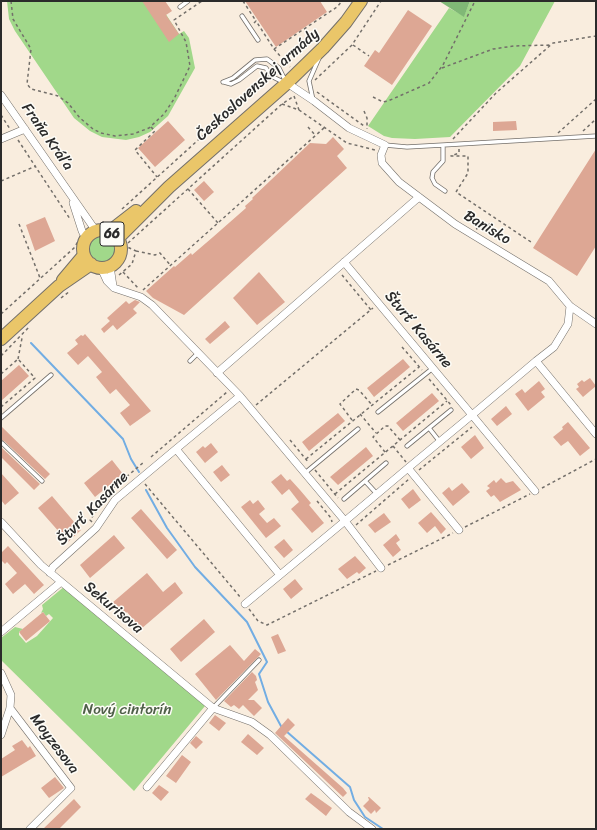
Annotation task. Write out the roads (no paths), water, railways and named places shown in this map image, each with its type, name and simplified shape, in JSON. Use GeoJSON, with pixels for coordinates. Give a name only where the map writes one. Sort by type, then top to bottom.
{"type":"FeatureCollection","features":[{"type":"Feature","properties":{"kind":"main road","name":"Československej armády"},"geometry":{"type":"LineString","coordinates":[[113,236],[287,84],[323,48],[346,22],[361,1]]}},
{"type":"Feature","properties":{"kind":"main road","name":"66"},"geometry":{"type":"LineString","coordinates":[[1,339],[59,286],[96,263],[117,259],[120,254],[120,247],[113,236],[96,231],[86,238],[83,247],[96,263]]}},
{"type":"Feature","properties":{"kind":"street"},"geometry":{"type":"LineString","coordinates":[[287,84],[296,94],[314,101],[350,128],[382,144]]}},
{"type":"Feature","properties":{"kind":"street","name":"Fraňa Kráľa"},"geometry":{"type":"LineString","coordinates":[[1,95],[96,231]]}},
{"type":"Feature","properties":{"kind":"street"},"geometry":{"type":"LineString","coordinates":[[1,139],[25,129]]}},
{"type":"Feature","properties":{"kind":"street","name":"Banisko"},"geometry":{"type":"LineString","coordinates":[[382,144],[382,163],[387,171],[419,198],[455,224],[549,280],[570,306],[596,324]]}},
{"type":"Feature","properties":{"kind":"street","name":"Fraňa Kráľa"},"geometry":{"type":"LineString","coordinates":[[70,195],[78,226],[86,238]]}},
{"type":"Feature","properties":{"kind":"street"},"geometry":{"type":"LineString","coordinates":[[217,373],[419,198]]}},
{"type":"Feature","properties":{"kind":"street","name":"Štvrť Kasárne"},"geometry":{"type":"LineString","coordinates":[[344,262],[535,491]]}},
{"type":"Feature","properties":{"kind":"street"},"geometry":{"type":"LineString","coordinates":[[96,263],[107,281],[113,283],[117,290],[145,299],[177,329],[217,373],[252,408],[381,568]]}},
{"type":"Feature","properties":{"kind":"street"},"geometry":{"type":"LineString","coordinates":[[245,604],[377,494],[405,468],[440,442],[554,347],[568,324],[570,306]]}},
{"type":"Feature","properties":{"kind":"street"},"geometry":{"type":"LineString","coordinates":[[536,361],[595,430]]}},
{"type":"Feature","properties":{"kind":"street","name":"Štvrť Kasárne"},"geometry":{"type":"LineString","coordinates":[[50,573],[53,567],[96,528],[115,500],[240,396]]}},
{"type":"Feature","properties":{"kind":"street"},"geometry":{"type":"LineString","coordinates":[[176,449],[280,575]]}},
{"type":"Feature","properties":{"kind":"street"},"geometry":{"type":"LineString","coordinates":[[405,468],[414,475],[459,530]]}},
{"type":"Feature","properties":{"kind":"street","name":"Sekurisova"},"geometry":{"type":"LineString","coordinates":[[1,522],[50,573],[213,708],[252,722],[270,735],[349,812],[372,829]]}},
{"type":"Feature","properties":{"kind":"street"},"geometry":{"type":"LineString","coordinates":[[1,632],[61,582]]}},
{"type":"Feature","properties":{"kind":"street"},"geometry":{"type":"LineString","coordinates":[[1,673],[10,695],[10,708],[1,735]]}},
{"type":"Feature","properties":{"kind":"street","name":"Moyzesova"},"geometry":{"type":"LineString","coordinates":[[10,708],[71,788],[30,829]]}},
{"type":"Feature","properties":{"kind":"street"},"geometry":{"type":"LineString","coordinates":[[147,787],[213,708]]}},
{"type":"Feature","properties":{"kind":"lane"},"geometry":{"type":"LineString","coordinates":[[180,7],[188,1]]}},
{"type":"Feature","properties":{"kind":"lane"},"geometry":{"type":"LineString","coordinates":[[242,16],[258,40]]}},
{"type":"Feature","properties":{"kind":"lane"},"geometry":{"type":"LineString","coordinates":[[314,101],[309,81],[323,48]]}},
{"type":"Feature","properties":{"kind":"lane"},"geometry":{"type":"LineString","coordinates":[[255,60],[267,60],[279,68],[287,84],[271,76],[266,68],[257,66],[239,80],[231,84],[223,82],[233,78],[255,60]]}},
{"type":"Feature","properties":{"kind":"lane"},"geometry":{"type":"LineString","coordinates":[[382,144],[443,146],[596,136]]}},
{"type":"Feature","properties":{"kind":"lane"},"geometry":{"type":"LineString","coordinates":[[443,146],[443,161],[433,172],[432,178],[435,184],[445,191]]}},
{"type":"Feature","properties":{"kind":"lane"},"geometry":{"type":"LineString","coordinates":[[190,361],[199,352]]}},
{"type":"Feature","properties":{"kind":"lane"},"geometry":{"type":"LineString","coordinates":[[378,412],[433,368]]}},
{"type":"Feature","properties":{"kind":"lane"},"geometry":{"type":"LineString","coordinates":[[1,418],[51,375]]}},
{"type":"Feature","properties":{"kind":"lane"},"geometry":{"type":"LineString","coordinates":[[407,446],[452,410]]}},
{"type":"Feature","properties":{"kind":"lane"},"geometry":{"type":"LineString","coordinates":[[305,473],[358,428]]}},
{"type":"Feature","properties":{"kind":"lane"},"geometry":{"type":"LineString","coordinates":[[429,428],[440,442]]}},
{"type":"Feature","properties":{"kind":"lane"},"geometry":{"type":"LineString","coordinates":[[1,444],[2,443],[42,482]]}},
{"type":"Feature","properties":{"kind":"lane"},"geometry":{"type":"LineString","coordinates":[[343,501],[386,463]]}},
{"type":"Feature","properties":{"kind":"lane"},"geometry":{"type":"LineString","coordinates":[[365,481],[377,494]]}},
{"type":"Feature","properties":{"kind":"lane"},"geometry":{"type":"LineString","coordinates":[[213,708],[259,660]]}},
{"type":"Feature","properties":{"kind":"waterway"},"geometry":{"type":"LineString","coordinates":[[31,343],[123,439],[131,459],[139,472]]}},
{"type":"Feature","properties":{"kind":"waterway"},"geometry":{"type":"LineString","coordinates":[[146,490],[167,528],[195,567],[247,622],[267,662],[259,674],[268,702],[282,728]]}},
{"type":"Feature","properties":{"kind":"waterway"},"geometry":{"type":"LineString","coordinates":[[286,731],[350,787],[354,800],[365,817],[383,829]]}},
{"type":"Feature","properties":{"kind":"park label","name":"Nový cintorín"},"geometry":{"type":"Point","coordinates":[127,710]}}]}
